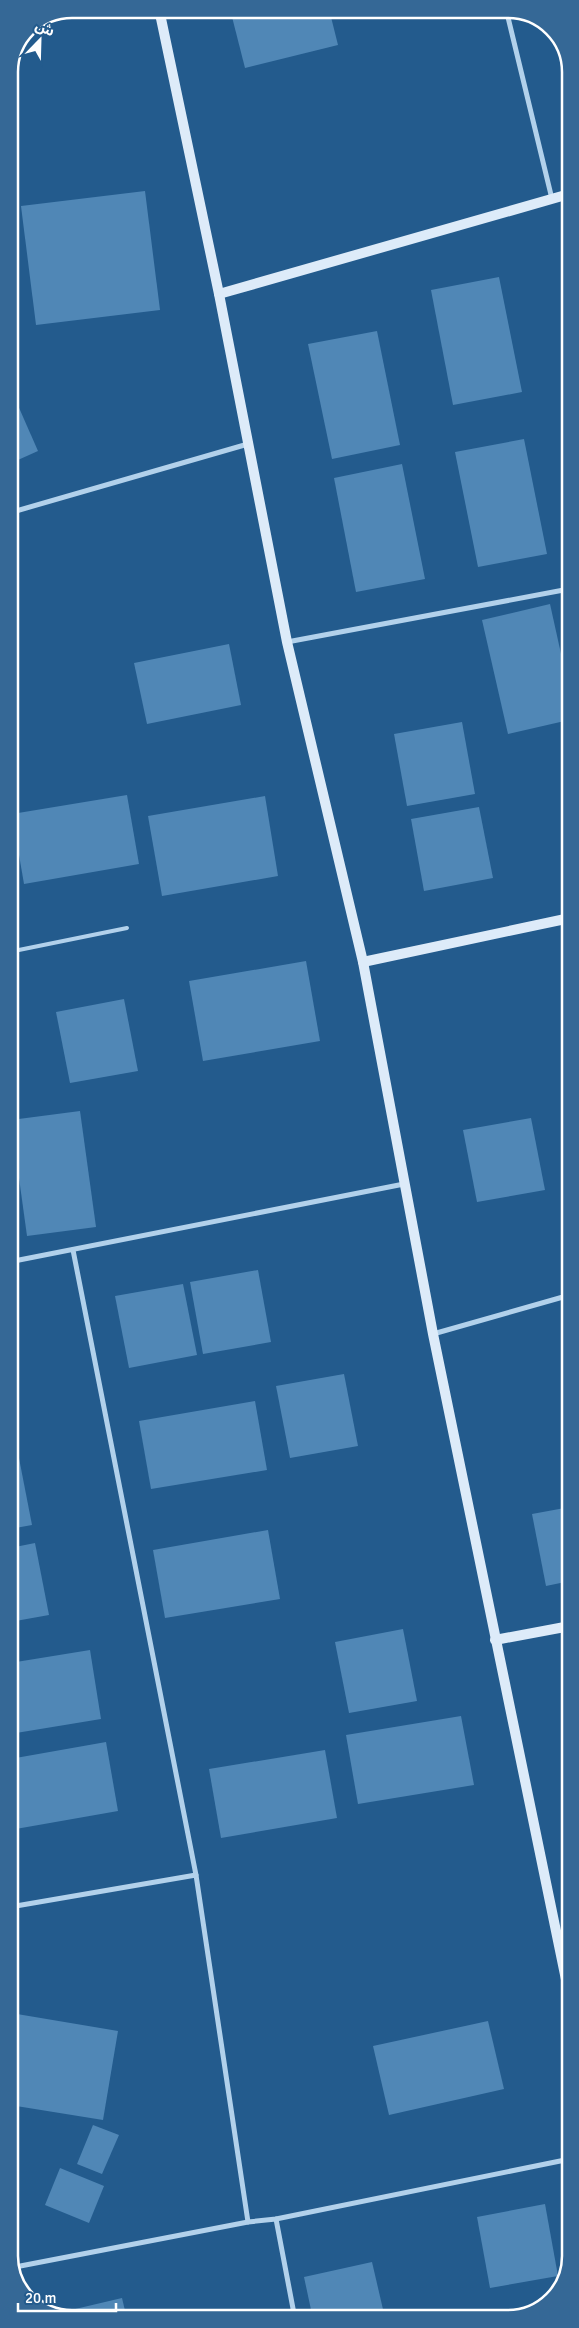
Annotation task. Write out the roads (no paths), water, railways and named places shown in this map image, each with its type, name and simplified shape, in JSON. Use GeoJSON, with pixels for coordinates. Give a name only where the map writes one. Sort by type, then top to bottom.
{"type":"FeatureCollection","features":[{"type":"Feature","properties":{"kind":"main road"},"geometry":{"type":"LineString","coordinates":[[161,18],[219,294],[288,642],[363,962],[433,1334],[495,1640],[562,1951]]}},
{"type":"Feature","properties":{"kind":"main road"},"geometry":{"type":"LineString","coordinates":[[219,294],[562,196]]}},
{"type":"Feature","properties":{"kind":"main road"},"geometry":{"type":"LineString","coordinates":[[363,962],[562,920]]}},
{"type":"Feature","properties":{"kind":"main road"},"geometry":{"type":"LineString","coordinates":[[495,1640],[562,1627]]}},
{"type":"Feature","properties":{"kind":"street"},"geometry":{"type":"LineString","coordinates":[[508,18],[552,198]]}},
{"type":"Feature","properties":{"kind":"street"},"geometry":{"type":"LineString","coordinates":[[18,510],[248,444]]}},
{"type":"Feature","properties":{"kind":"street"},"geometry":{"type":"LineString","coordinates":[[288,642],[562,590]]}},
{"type":"Feature","properties":{"kind":"street"},"geometry":{"type":"LineString","coordinates":[[18,1260],[404,1184]]}},
{"type":"Feature","properties":{"kind":"street"},"geometry":{"type":"LineString","coordinates":[[73,1250],[196,1876],[248,2222]]}},
{"type":"Feature","properties":{"kind":"street"},"geometry":{"type":"LineString","coordinates":[[433,1334],[562,1297]]}},
{"type":"Feature","properties":{"kind":"street"},"geometry":{"type":"LineString","coordinates":[[18,1906],[196,1876]]}},
{"type":"Feature","properties":{"kind":"street"},"geometry":{"type":"LineString","coordinates":[[19,2266],[248,2222],[276,2219],[562,2160]]}},
{"type":"Feature","properties":{"kind":"street"},"geometry":{"type":"LineString","coordinates":[[276,2219],[293,2310]]}},
{"type":"Feature","properties":{"kind":"lane"},"geometry":{"type":"LineString","coordinates":[[18,950],[127,928]]}}]}
